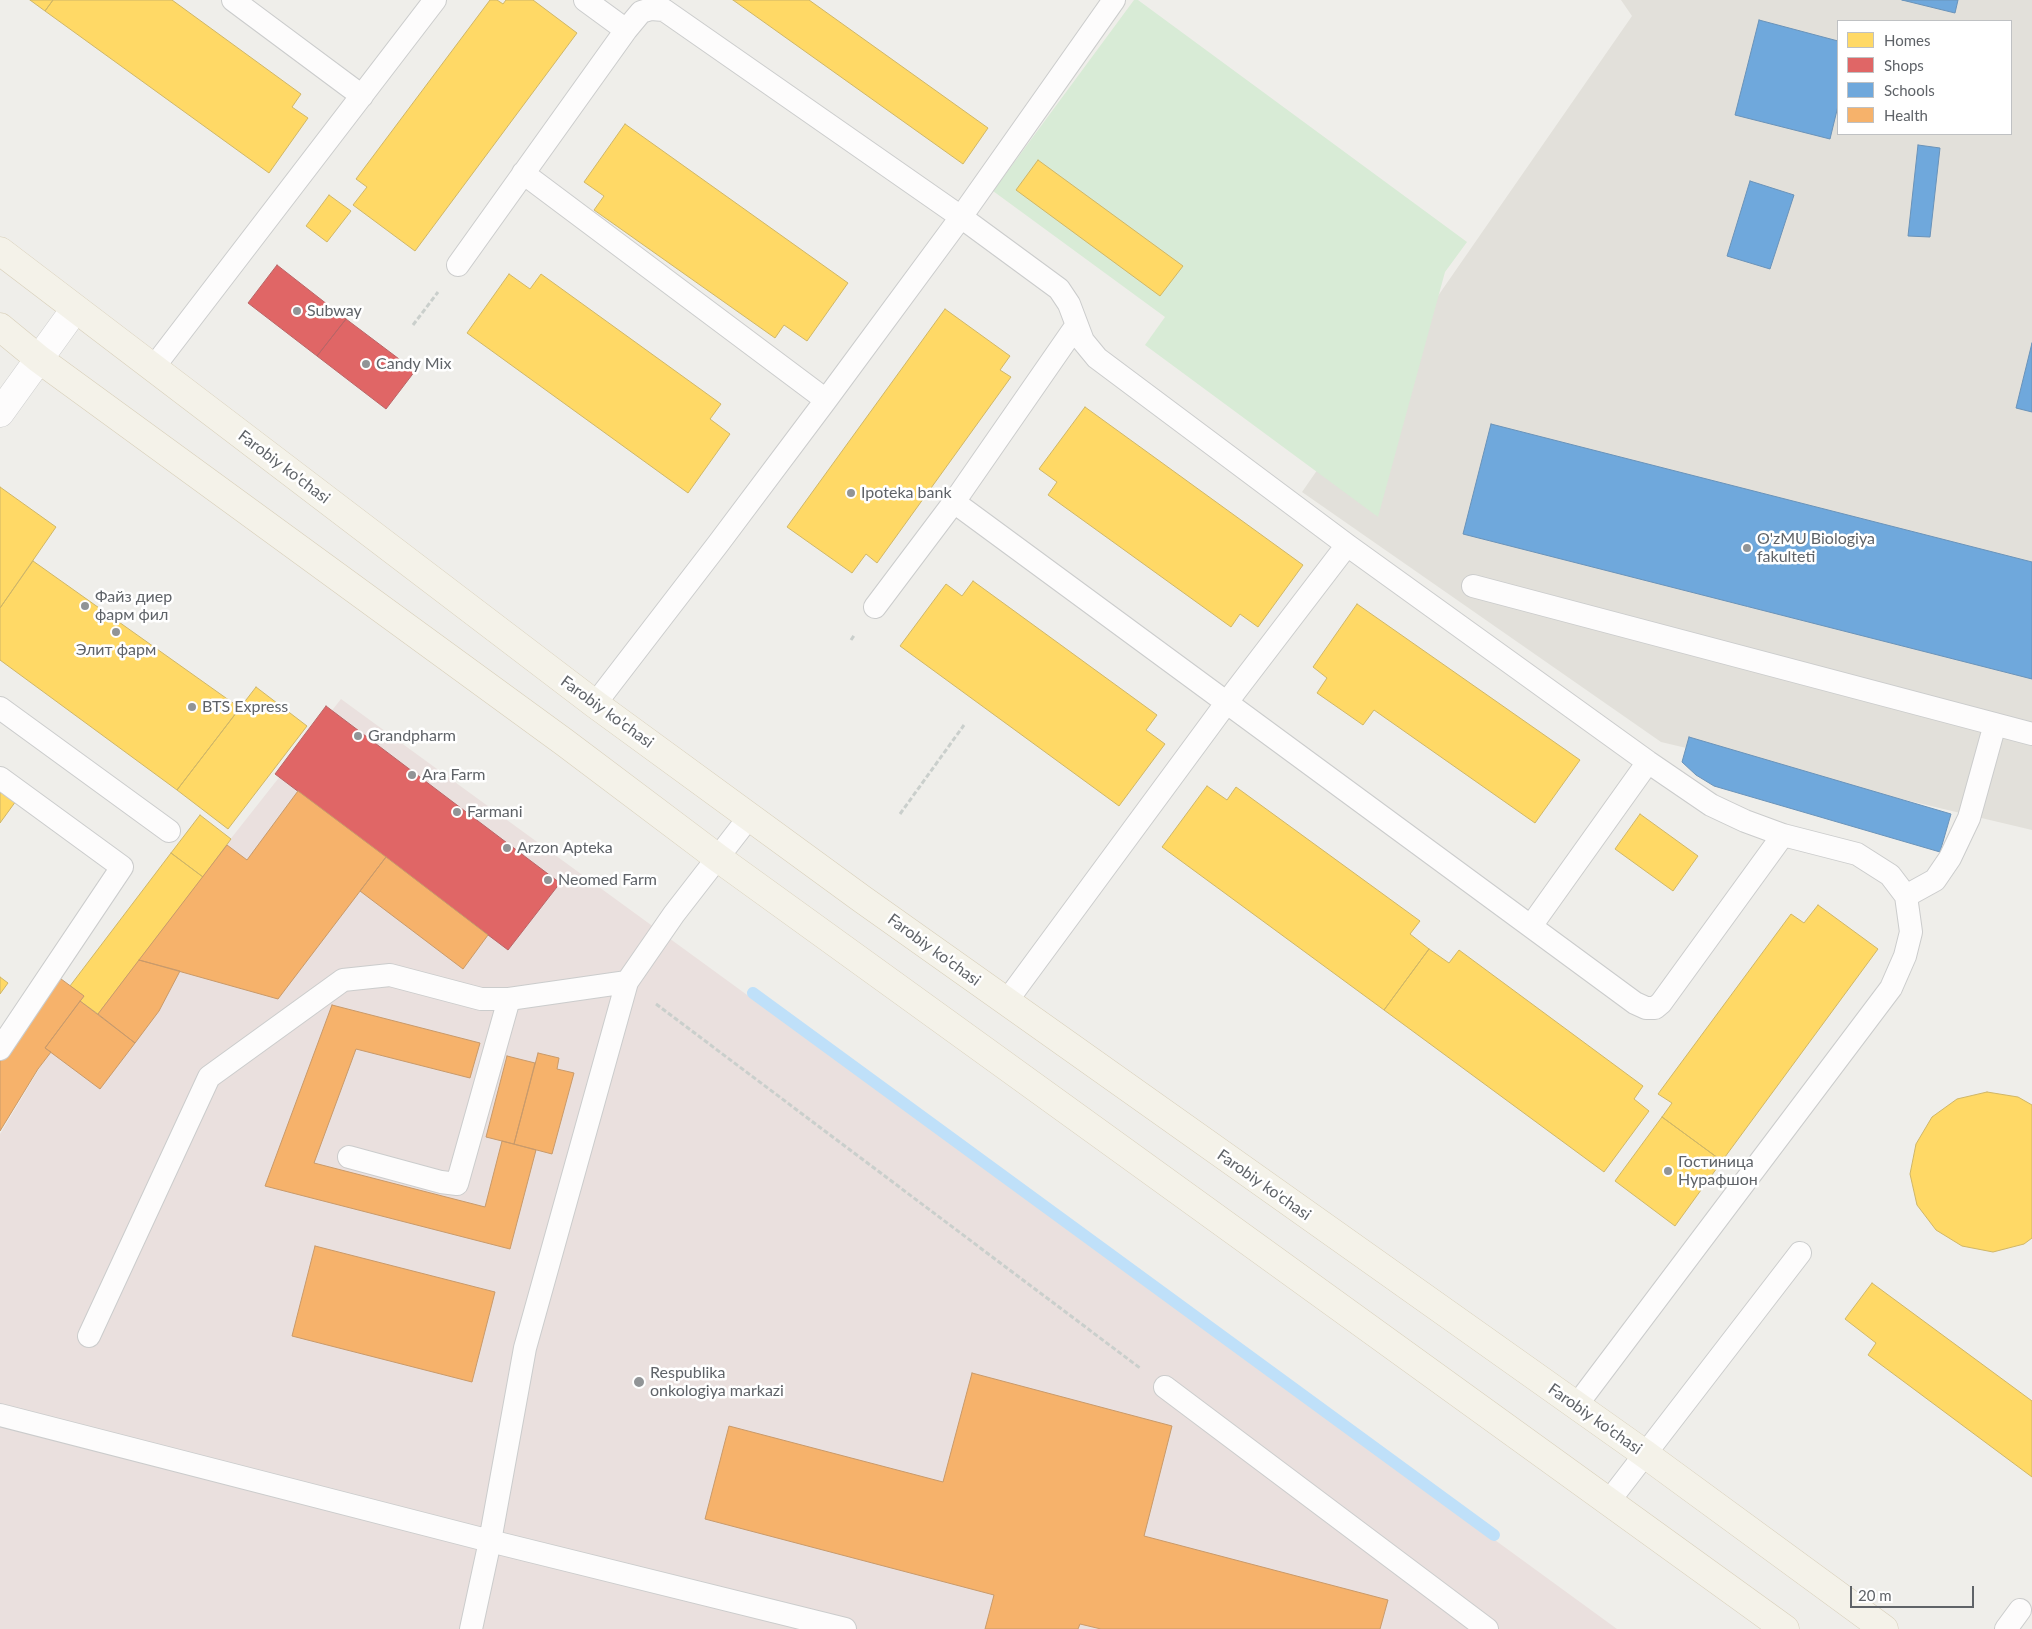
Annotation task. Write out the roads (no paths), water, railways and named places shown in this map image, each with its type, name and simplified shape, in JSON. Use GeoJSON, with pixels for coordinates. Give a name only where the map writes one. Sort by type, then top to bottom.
{"type":"FeatureCollection","features":[{"type":"Feature","properties":{"kind":"main road","name":"Farobiy ko'chasi"},"geometry":{"type":"LineString","coordinates":[[0,251],[595,704],[1006,1002],[1645,1454],[1884,1629]]}},
{"type":"Feature","properties":{"kind":"main road"},"geometry":{"type":"LineString","coordinates":[[0,327],[40,359],[556,736],[718,858],[1785,1629]]}},
{"type":"Feature","properties":{"kind":"street"},"geometry":{"type":"LineString","coordinates":[[0,413],[75,309]]}},
{"type":"Feature","properties":{"kind":"lane"},"geometry":{"type":"LineString","coordinates":[[233,0],[362,96]]}},
{"type":"Feature","properties":{"kind":"lane"},"geometry":{"type":"LineString","coordinates":[[153,368],[435,0]]}},
{"type":"Feature","properties":{"kind":"lane"},"geometry":{"type":"LineString","coordinates":[[585,0],[626,30]]}},
{"type":"Feature","properties":{"kind":"lane"},"geometry":{"type":"LineString","coordinates":[[595,704],[718,544],[961,217],[1114,0]]}},
{"type":"Feature","properties":{"kind":"lane"},"geometry":{"type":"LineString","coordinates":[[458,265],[626,30],[642,12],[651,9],[664,10],[961,217],[1060,289],[1069,304],[1083,341],[1097,358],[1347,545],[1648,762],[1711,804],[1744,821],[1783,835],[1857,854],[1890,876],[1906,896],[1911,932],[1905,956],[1891,988],[1576,1406]]}},
{"type":"Feature","properties":{"kind":"lane"},"geometry":{"type":"LineString","coordinates":[[523,173],[826,400]]}},
{"type":"Feature","properties":{"kind":"lane"},"geometry":{"type":"LineString","coordinates":[[875,608],[954,502],[1076,326]]}},
{"type":"Feature","properties":{"kind":"lane"},"geometry":{"type":"LineString","coordinates":[[954,502],[1635,1003],[1646,1008],[1655,1008],[1661,1003],[1783,835]]}},
{"type":"Feature","properties":{"kind":"lane"},"geometry":{"type":"LineString","coordinates":[[1006,1002],[1227,702],[1347,545]]}},
{"type":"Feature","properties":{"kind":"lane"},"geometry":{"type":"LineString","coordinates":[[1473,586],[2032,734]]}},
{"type":"Feature","properties":{"kind":"lane"},"geometry":{"type":"LineString","coordinates":[[0,708],[169,831]]}},
{"type":"Feature","properties":{"kind":"lane"},"geometry":{"type":"LineString","coordinates":[[1906,896],[1935,880],[1950,858],[1969,818],[1995,724]]}},
{"type":"Feature","properties":{"kind":"lane"},"geometry":{"type":"LineString","coordinates":[[1531,926],[1648,762]]}},
{"type":"Feature","properties":{"kind":"lane"},"geometry":{"type":"LineString","coordinates":[[0,778],[122,867],[0,1049]]}},
{"type":"Feature","properties":{"kind":"lane"},"geometry":{"type":"LineString","coordinates":[[471,1629],[490,1541],[525,1348],[627,982],[674,914],[750,816]]}},
{"type":"Feature","properties":{"kind":"lane"},"geometry":{"type":"LineString","coordinates":[[89,1336],[209,1076],[343,980],[390,975],[481,999],[509,999],[627,982]]}},
{"type":"Feature","properties":{"kind":"lane"},"geometry":{"type":"LineString","coordinates":[[349,1158],[441,1182],[457,1184],[509,999]]}},
{"type":"Feature","properties":{"kind":"lane"},"geometry":{"type":"LineString","coordinates":[[1609,1501],[1800,1252]]}},
{"type":"Feature","properties":{"kind":"lane"},"geometry":{"type":"LineString","coordinates":[[1165,1386],[1488,1629]]}},
{"type":"Feature","properties":{"kind":"lane"},"geometry":{"type":"LineString","coordinates":[[0,1415],[490,1541],[845,1629]]}},
{"type":"Feature","properties":{"kind":"lane"},"geometry":{"type":"LineString","coordinates":[[2006,1629],[2020,1610]]}},
{"type":"Feature","properties":{"kind":"waterway"},"geometry":{"type":"LineString","coordinates":[[753,993],[1494,1535]]}},
{"type":"Feature","properties":{"kind":"place","name":"Subway"},"geometry":{"type":"Point","coordinates":[297,311]}},
{"type":"Feature","properties":{"kind":"place","name":"Candy Mix"},"geometry":{"type":"Point","coordinates":[366,364]}},
{"type":"Feature","properties":{"kind":"place","name":"Ipoteka bank"},"geometry":{"type":"Point","coordinates":[851,493]}},
{"type":"Feature","properties":{"kind":"place","name":"O'zMU Biologiya fakulteti"},"geometry":{"type":"Point","coordinates":[1747,548]}},
{"type":"Feature","properties":{"kind":"place","name":"Файз диер фарм фил"},"geometry":{"type":"Point","coordinates":[85,606]}},
{"type":"Feature","properties":{"kind":"place","name":"Элит фарм"},"geometry":{"type":"Point","coordinates":[116,632]}},
{"type":"Feature","properties":{"kind":"place","name":"BTS Express"},"geometry":{"type":"Point","coordinates":[192,707]}},
{"type":"Feature","properties":{"kind":"place","name":"Grandpharm"},"geometry":{"type":"Point","coordinates":[358,736]}},
{"type":"Feature","properties":{"kind":"place","name":"Ara Farm"},"geometry":{"type":"Point","coordinates":[412,775]}},
{"type":"Feature","properties":{"kind":"place","name":"Farmani"},"geometry":{"type":"Point","coordinates":[457,812]}},
{"type":"Feature","properties":{"kind":"place","name":"Arzon Apteka"},"geometry":{"type":"Point","coordinates":[507,848]}},
{"type":"Feature","properties":{"kind":"place","name":"Neomed Farm"},"geometry":{"type":"Point","coordinates":[548,880]}},
{"type":"Feature","properties":{"kind":"place","name":"Гостиница Нурафшон"},"geometry":{"type":"Point","coordinates":[1668,1171]}},
{"type":"Feature","properties":{"kind":"place","name":"Respublika onkologiya markazi"},"geometry":{"type":"Point","coordinates":[639,1382]}}]}
